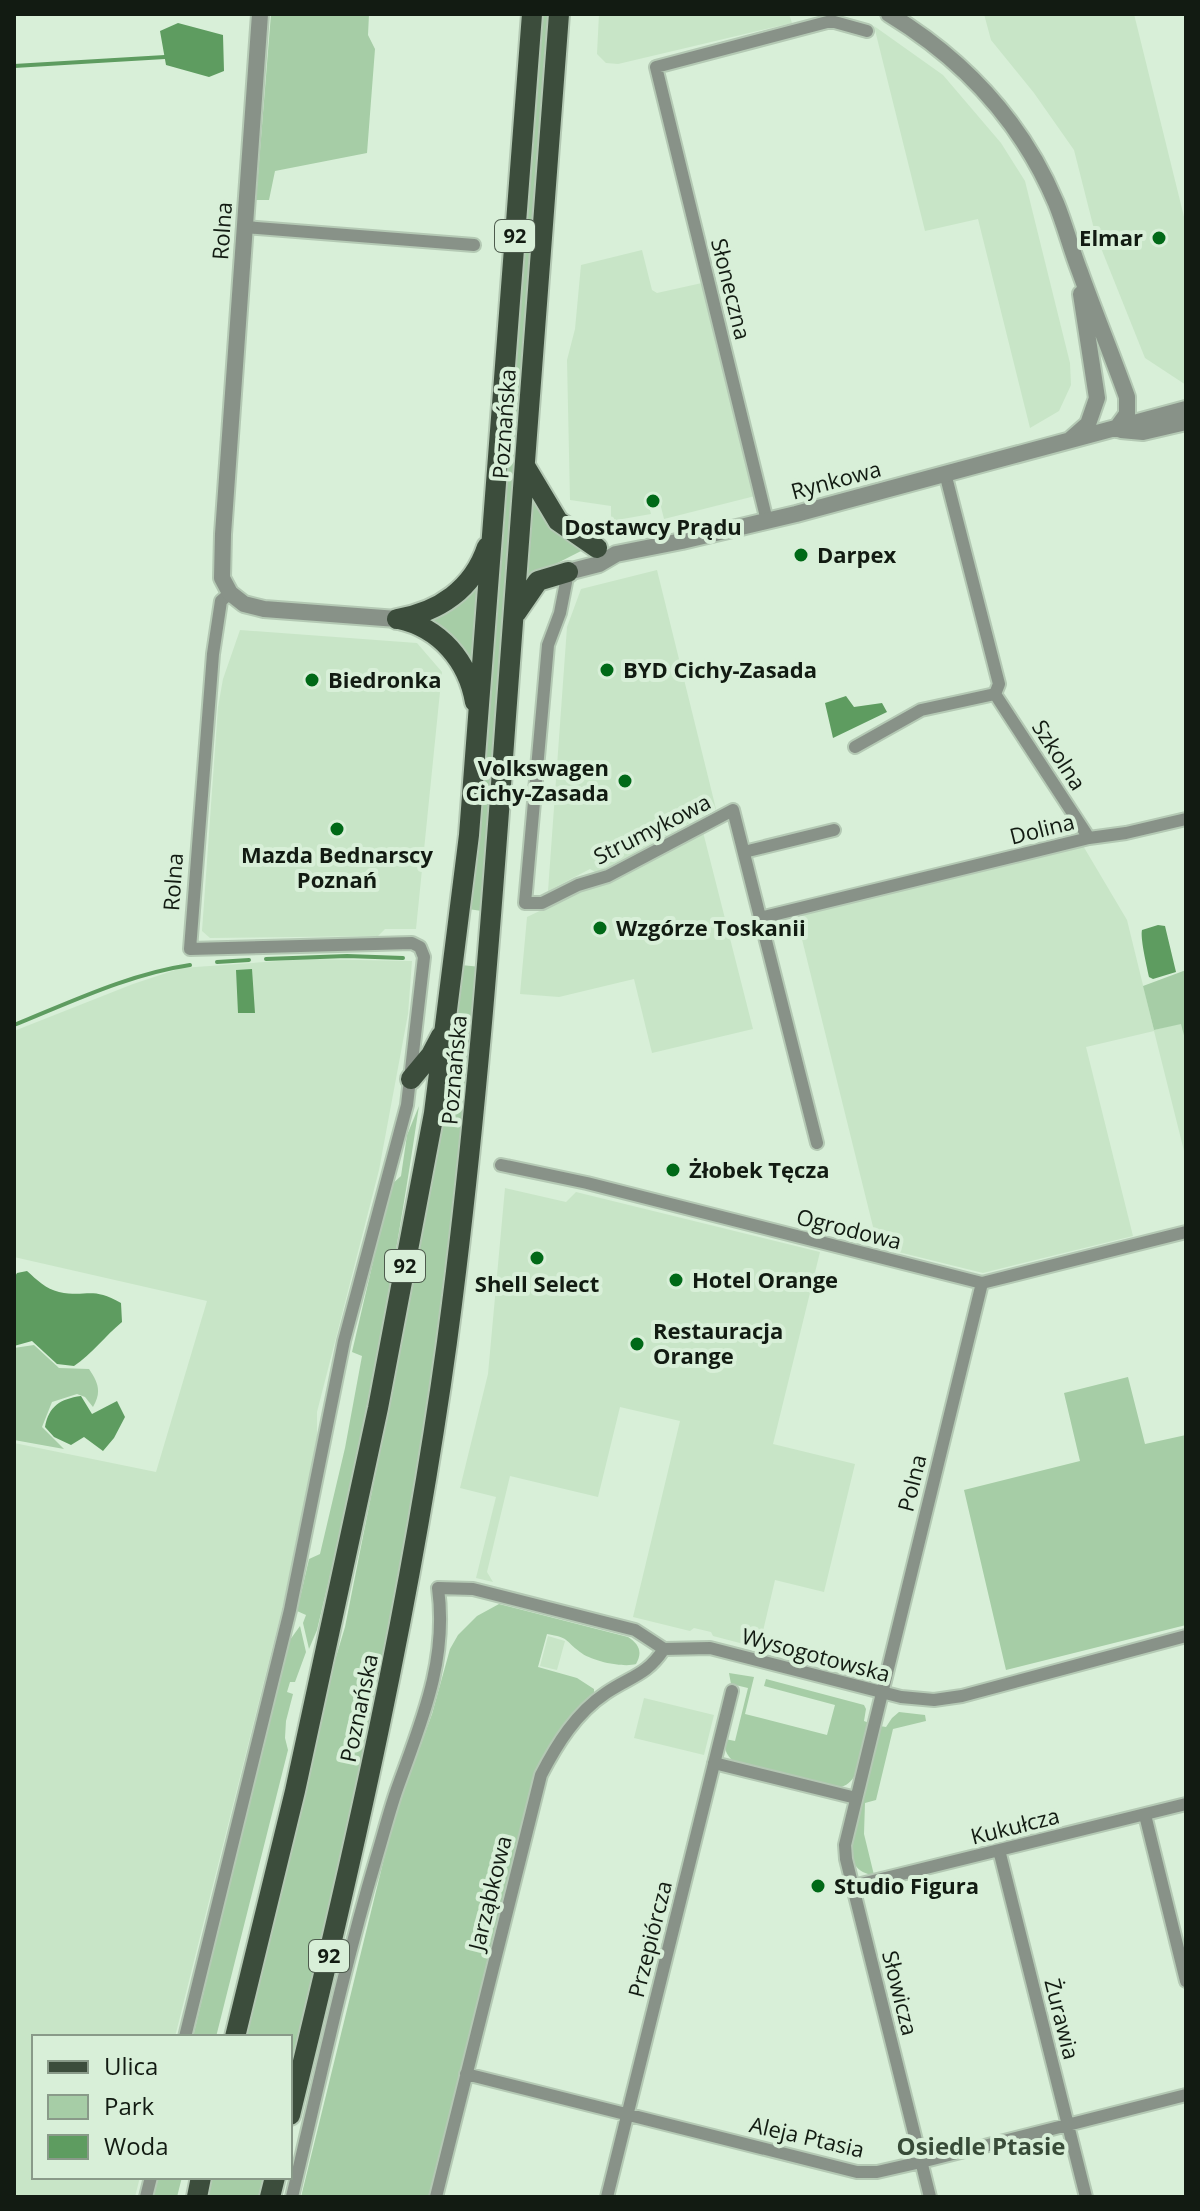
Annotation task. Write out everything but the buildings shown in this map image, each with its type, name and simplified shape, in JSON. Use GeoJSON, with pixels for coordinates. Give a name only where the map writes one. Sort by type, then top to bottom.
{"type":"FeatureCollection","features":[{"type":"Feature","properties":{"kind":"main road","name":"Poznańska"},"geometry":{"type":"LineString","coordinates":[[235,2035],[295,1791],[378,1408],[426,1168],[468,853],[532,14]]}},
{"type":"Feature","properties":{"kind":"main road","name":"Poznańska"},"geometry":{"type":"LineString","coordinates":[[292,2106],[379,1734],[440,1390],[462,1226],[479,1070],[559,14]]}},
{"type":"Feature","properties":{"kind":"main road"},"geometry":{"type":"LineString","coordinates":[[525,466],[558,521],[607,551]]}},
{"type":"Feature","properties":{"kind":"main road"},"geometry":{"type":"LineString","coordinates":[[397,619],[434,608],[465,586],[484,555],[495,508]]}},
{"type":"Feature","properties":{"kind":"main road"},"geometry":{"type":"LineString","coordinates":[[514,617],[535,583],[568,572]]}},
{"type":"Feature","properties":{"kind":"main road"},"geometry":{"type":"LineString","coordinates":[[397,619],[430,632],[457,656],[472,686],[478,730]]}},
{"type":"Feature","properties":{"kind":"main road"},"geometry":{"type":"LineString","coordinates":[[411,1079],[436,1047],[447,1017]]}},
{"type":"Feature","properties":{"kind":"street","name":"Rolna"},"geometry":{"type":"LineString","coordinates":[[260,14],[221,569],[230,593],[221,601],[213,654],[190,949],[408,943],[420,947]]}},
{"type":"Feature","properties":{"kind":"street"},"geometry":{"type":"LineString","coordinates":[[889,14],[947,55],[979,85],[1002,111],[1044,178],[1127,397],[1127,414],[1116,429],[1097,387]]}},
{"type":"Feature","properties":{"kind":"street","name":"Słoneczna"},"geometry":{"type":"LineString","coordinates":[[767,521],[656,67],[831,21],[867,31]]}},
{"type":"Feature","properties":{"kind":"street"},"geometry":{"type":"LineString","coordinates":[[245,227],[474,245]]}},
{"type":"Feature","properties":{"kind":"street"},"geometry":{"type":"LineString","coordinates":[[1067,442],[1081,432],[1097,402],[1078,268]]}},
{"type":"Feature","properties":{"kind":"street"},"geometry":{"type":"LineString","coordinates":[[1127,397],[1154,408],[1186,409]]}},
{"type":"Feature","properties":{"kind":"street","name":"Rynkowa"},"geometry":{"type":"LineString","coordinates":[[568,572],[599,564],[607,551],[767,521],[1186,409]]}},
{"type":"Feature","properties":{"kind":"street","name":"Rynkowa"},"geometry":{"type":"LineString","coordinates":[[1116,429],[1143,432],[1186,422]]}},
{"type":"Feature","properties":{"kind":"street"},"geometry":{"type":"LineString","coordinates":[[855,747],[921,710],[995,694],[999,684],[945,473]]}},
{"type":"Feature","properties":{"kind":"street","name":"Strumykowa"},"geometry":{"type":"LineString","coordinates":[[568,572],[560,613],[548,645],[525,903],[542,903],[578,885],[608,876],[733,810],[744,852]]}},
{"type":"Feature","properties":{"kind":"street"},"geometry":{"type":"LineString","coordinates":[[230,593],[252,607],[397,619]]}},
{"type":"Feature","properties":{"kind":"street","name":"Szkolna"},"geometry":{"type":"LineString","coordinates":[[995,694],[1089,838]]}},
{"type":"Feature","properties":{"kind":"street","name":"Dolina"},"geometry":{"type":"LineString","coordinates":[[760,918],[1089,838],[1186,819]]}},
{"type":"Feature","properties":{"kind":"street"},"geometry":{"type":"LineString","coordinates":[[817,1143],[744,852],[834,830]]}},
{"type":"Feature","properties":{"kind":"street","name":"Poznańska"},"geometry":{"type":"LineString","coordinates":[[185,2035],[290,1610],[344,1341],[407,1105],[424,964],[420,947]]}},
{"type":"Feature","properties":{"kind":"street","name":"Ogrodowa"},"geometry":{"type":"LineString","coordinates":[[501,1165],[587,1183],[982,1283],[1186,1232]]}},
{"type":"Feature","properties":{"kind":"street","name":"Polna"},"geometry":{"type":"LineString","coordinates":[[882,1693],[982,1283]]}},
{"type":"Feature","properties":{"kind":"street"},"geometry":{"type":"LineString","coordinates":[[292,2197],[375,1862],[397,1790],[421,1728],[437,1667],[441,1640],[438,1588],[473,1589],[635,1630],[664,1649]]}},
{"type":"Feature","properties":{"kind":"street","name":"Wysogotowska"},"geometry":{"type":"LineString","coordinates":[[664,1649],[710,1648],[919,1700],[948,1699],[1186,1636]]}},
{"type":"Feature","properties":{"kind":"street","name":"Jarząbkowa"},"geometry":{"type":"LineString","coordinates":[[436,2197],[541,1775],[577,1718],[606,1693],[653,1666],[664,1649]]}},
{"type":"Feature","properties":{"kind":"street","name":"Przepiórcza"},"geometry":{"type":"LineString","coordinates":[[607,2197],[732,1691]]}},
{"type":"Feature","properties":{"kind":"street","name":"Słowicza"},"geometry":{"type":"LineString","coordinates":[[882,1693],[845,1845],[930,2197]]}},
{"type":"Feature","properties":{"kind":"street"},"geometry":{"type":"LineString","coordinates":[[714,1763],[856,1798]]}},
{"type":"Feature","properties":{"kind":"street","name":"Kukułcza"},"geometry":{"type":"LineString","coordinates":[[853,1886],[1186,1804]]}},
{"type":"Feature","properties":{"kind":"street"},"geometry":{"type":"LineString","coordinates":[[1145,1815],[1186,1981]]}},
{"type":"Feature","properties":{"kind":"street","name":"Żurawia"},"geometry":{"type":"LineString","coordinates":[[999,1850],[1086,2197]]}},
{"type":"Feature","properties":{"kind":"street","name":"Aleja Ptasia"},"geometry":{"type":"LineString","coordinates":[[466,2074],[857,2172],[877,2172],[921,2162],[1186,2095]]}},
{"type":"Feature","properties":{"kind":"shaded area"},"geometry":{"type":"Polygon","coordinates":[[[599,14],[789,14],[792,23],[618,64],[606,63],[597,54],[599,14]]]}},
{"type":"Feature","properties":{"kind":"shaded area"},"geometry":{"type":"Polygon","coordinates":[[[984,14],[1134,14],[1186,225],[1186,385],[1145,358],[1095,233],[1074,150],[1034,93],[991,40],[984,14]]]}},
{"type":"Feature","properties":{"kind":"shaded area"},"geometry":{"type":"Polygon","coordinates":[[[874,26],[943,75],[1001,143],[1025,181],[1070,363],[1071,385],[1059,411],[1030,428],[978,219],[925,231],[874,26]]]}},
{"type":"Feature","properties":{"kind":"shaded area"},"geometry":{"type":"Polygon","coordinates":[[[642,250],[652,290],[657,293],[702,283],[755,496],[664,519],[660,503],[649,506],[651,514],[611,521],[611,506],[570,500],[567,360],[575,329],[581,265],[642,250]]]}},
{"type":"Feature","properties":{"kind":"shaded area"},"geometry":{"type":"Polygon","coordinates":[[[657,570],[716,809],[597,873],[590,869],[548,891],[567,627],[581,589],[657,570]]]}},
{"type":"Feature","properties":{"kind":"shaded area"},"geometry":{"type":"Polygon","coordinates":[[[240,630],[417,643],[442,672],[416,929],[385,929],[378,936],[210,938],[202,931],[218,707],[223,679],[240,630]]]}},
{"type":"Feature","properties":{"kind":"shaded area"},"geometry":{"type":"Polygon","coordinates":[[[703,832],[753,1029],[652,1053],[634,979],[559,997],[520,994],[527,917],[579,892],[611,883],[703,832]]]}},
{"type":"Feature","properties":{"kind":"shaded area"},"geometry":{"type":"Polygon","coordinates":[[[1082,844],[1127,920],[1154,1030],[1186,1022],[1186,1159],[1154,1031],[1086,1047],[1133,1236],[983,1273],[878,1247],[796,915],[1082,844]]]}},
{"type":"Feature","properties":{"kind":"shaded area"},"geometry":{"type":"Polygon","coordinates":[[[307,959],[412,961],[408,1014],[379,1170],[317,1412],[317,1469],[176,2035],[32,2035],[32,2179],[140,2179],[135,2197],[14,2197],[14,1443],[156,1472],[207,1301],[14,1257],[14,1031],[181,968],[307,959]]]}},
{"type":"Feature","properties":{"kind":"shaded area"},"geometry":{"type":"Polygon","coordinates":[[[505,1188],[566,1202],[576,1192],[820,1252],[773,1444],[855,1464],[824,1592],[775,1580],[759,1648],[713,1636],[711,1632],[694,1628],[690,1631],[633,1617],[680,1421],[620,1407],[598,1497],[510,1476],[487,1572],[493,1582],[476,1578],[496,1497],[460,1488],[488,1374],[505,1188]]]}},
{"type":"Feature","properties":{"kind":"shaded area"},"geometry":{"type":"Polygon","coordinates":[[[548,1636],[565,1641],[557,1670],[540,1666],[548,1636]]]}},
{"type":"Feature","properties":{"kind":"shaded area"},"geometry":{"type":"Polygon","coordinates":[[[644,1698],[714,1715],[704,1755],[634,1738],[644,1698]]]}},
{"type":"Feature","properties":{"kind":"green space"},"geometry":{"type":"Polygon","coordinates":[[[271,14],[369,14],[368,35],[375,49],[367,153],[275,171],[269,200],[256,200],[271,14]]]}},
{"type":"Feature","properties":{"kind":"green space"},"geometry":{"type":"Polygon","coordinates":[[[539,14],[551,14],[482,911],[468,909],[539,14]]]}},
{"type":"Feature","properties":{"kind":"green space"},"geometry":{"type":"Polygon","coordinates":[[[532,500],[554,528],[583,550],[526,579],[532,500]]]}},
{"type":"Feature","properties":{"kind":"green space"},"geometry":{"type":"Polygon","coordinates":[[[479,581],[473,665],[429,620],[453,608],[479,581]]]}},
{"type":"Feature","properties":{"kind":"green space"},"geometry":{"type":"Polygon","coordinates":[[[461,965],[481,967],[433,1364],[395,1601],[346,1843],[292,2075],[292,2035],[242,2035],[345,1627],[412,1290],[434,1161],[461,965]]]}},
{"type":"Feature","properties":{"kind":"green space"},"geometry":{"type":"Polygon","coordinates":[[[1186,970],[1186,1043],[1181,1024],[1154,1030],[1143,986],[1186,970]]]}},
{"type":"Feature","properties":{"kind":"green space"},"geometry":{"type":"Polygon","coordinates":[[[419,1106],[361,1435],[317,1630],[309,1649],[303,1623],[306,1615],[297,1611],[309,1559],[320,1554],[345,1448],[362,1356],[352,1352],[391,1185],[401,1176],[407,1135],[419,1106]]]}},
{"type":"Feature","properties":{"kind":"green space"},"geometry":{"type":"Polygon","coordinates":[[[34,1345],[59,1368],[89,1369],[97,1383],[98,1392],[93,1407],[85,1397],[77,1394],[52,1402],[42,1427],[64,1449],[14,1440],[14,1348],[34,1345]]]}},
{"type":"Feature","properties":{"kind":"green space"},"geometry":{"type":"Polygon","coordinates":[[[1128,1377],[1145,1444],[1186,1435],[1186,1625],[1006,1670],[964,1490],[1080,1461],[1064,1393],[1128,1377]]]}},
{"type":"Feature","properties":{"kind":"green space"},"geometry":{"type":"Polygon","coordinates":[[[499,1604],[628,1637],[639,1649],[638,1660],[630,1665],[599,1661],[585,1655],[563,1638],[547,1634],[538,1667],[577,1678],[594,1689],[594,1693],[559,1731],[535,1773],[429,2197],[301,2197],[394,1818],[432,1714],[450,1649],[458,1635],[477,1616],[499,1604]]]}},
{"type":"Feature","properties":{"kind":"green space"},"geometry":{"type":"Polygon","coordinates":[[[300,1626],[306,1652],[295,1682],[290,1682],[287,1692],[293,1694],[286,1721],[288,1750],[217,2035],[193,2035],[287,1644],[300,1626]]]}},
{"type":"Feature","properties":{"kind":"green space"},"geometry":{"type":"Polygon","coordinates":[[[729,1673],[754,1677],[745,1714],[827,1735],[835,1705],[764,1686],[766,1679],[864,1705],[864,1721],[869,1723],[861,1762],[853,1779],[838,1788],[734,1762],[726,1752],[725,1739],[735,1741],[748,1688],[731,1684],[729,1673]]]}},
{"type":"Feature","properties":{"kind":"green space"},"geometry":{"type":"Polygon","coordinates":[[[899,1712],[925,1715],[926,1721],[893,1729],[876,1800],[865,1803],[864,1834],[874,1875],[868,1874],[855,1864],[851,1842],[880,1726],[886,1727],[899,1712]]]}},
{"type":"Feature","properties":{"kind":"green space"},"geometry":{"type":"Polygon","coordinates":[[[156,2179],[182,2179],[177,2197],[152,2197],[156,2179]]]}},
{"type":"Feature","properties":{"kind":"green space"},"geometry":{"type":"Polygon","coordinates":[[[206,2179],[266,2179],[262,2197],[202,2197],[206,2179]]]}},
{"type":"Feature","properties":{"kind":"water"},"geometry":{"type":"Polygon","coordinates":[[[178,23],[223,35],[224,71],[209,77],[166,65],[160,31],[178,23]]]}},
{"type":"Feature","properties":{"kind":"water"},"geometry":{"type":"Polygon","coordinates":[[[846,696],[854,707],[882,703],[887,712],[833,738],[825,703],[846,696]]]}},
{"type":"Feature","properties":{"kind":"water"},"geometry":{"type":"Polygon","coordinates":[[[1165,926],[1176,972],[1153,979],[1149,977],[1142,930],[1165,926]]]}},
{"type":"Feature","properties":{"kind":"water"},"geometry":{"type":"Polygon","coordinates":[[[252,969],[255,1013],[238,1013],[236,970],[252,969]]]}},
{"type":"Feature","properties":{"kind":"water"},"geometry":{"type":"Polygon","coordinates":[[[27,1271],[54,1291],[103,1295],[121,1303],[122,1322],[74,1366],[57,1364],[32,1341],[14,1346],[14,1278],[17,1273],[27,1271]]]}},
{"type":"Feature","properties":{"kind":"water"},"geometry":{"type":"Polygon","coordinates":[[[81,1396],[92,1414],[117,1401],[125,1417],[103,1451],[84,1437],[71,1445],[54,1437],[45,1427],[49,1414],[57,1405],[81,1396]]]}},
{"type":"Feature","properties":{"kind":"waterway"},"geometry":{"type":"LineString","coordinates":[[14,66],[165,57]]}},
{"type":"Feature","properties":{"kind":"waterway"},"geometry":{"type":"LineString","coordinates":[[266,959],[347,956],[403,958]]}},
{"type":"Feature","properties":{"kind":"waterway"},"geometry":{"type":"LineString","coordinates":[[217,962],[249,960]]}},
{"type":"Feature","properties":{"kind":"waterway"},"geometry":{"type":"LineString","coordinates":[[14,1025],[123,982],[190,965]]}},
{"type":"Feature","properties":{"kind":"place","name":"Elmar"},"geometry":{"type":"Point","coordinates":[1159,238]}},
{"type":"Feature","properties":{"kind":"place","name":"Dostawcy Prądu"},"geometry":{"type":"Point","coordinates":[653,501]}},
{"type":"Feature","properties":{"kind":"place","name":"Darpex"},"geometry":{"type":"Point","coordinates":[801,555]}},
{"type":"Feature","properties":{"kind":"place","name":"BYD Cichy-Zasada"},"geometry":{"type":"Point","coordinates":[607,670]}},
{"type":"Feature","properties":{"kind":"place","name":"Biedronka"},"geometry":{"type":"Point","coordinates":[312,680]}},
{"type":"Feature","properties":{"kind":"place","name":"Volkswagen Cichy-Zasada"},"geometry":{"type":"Point","coordinates":[625,781]}},
{"type":"Feature","properties":{"kind":"place","name":"Mazda Bednarscy Poznań"},"geometry":{"type":"Point","coordinates":[337,829]}},
{"type":"Feature","properties":{"kind":"place","name":"Wzgórze Toskanii"},"geometry":{"type":"Point","coordinates":[600,928]}},
{"type":"Feature","properties":{"kind":"place","name":"Żłobek Tęcza"},"geometry":{"type":"Point","coordinates":[673,1170]}},
{"type":"Feature","properties":{"kind":"place","name":"Shell Select"},"geometry":{"type":"Point","coordinates":[537,1258]}},
{"type":"Feature","properties":{"kind":"place","name":"Hotel Orange"},"geometry":{"type":"Point","coordinates":[676,1280]}},
{"type":"Feature","properties":{"kind":"place","name":"Restauracja Orange"},"geometry":{"type":"Point","coordinates":[637,1344]}},
{"type":"Feature","properties":{"kind":"place","name":"Studio Figura"},"geometry":{"type":"Point","coordinates":[818,1886]}},
{"type":"Feature","properties":{"kind":"district","name":"Osiedle Ptasie"},"geometry":{"type":"Point","coordinates":[981,2147]}}]}
